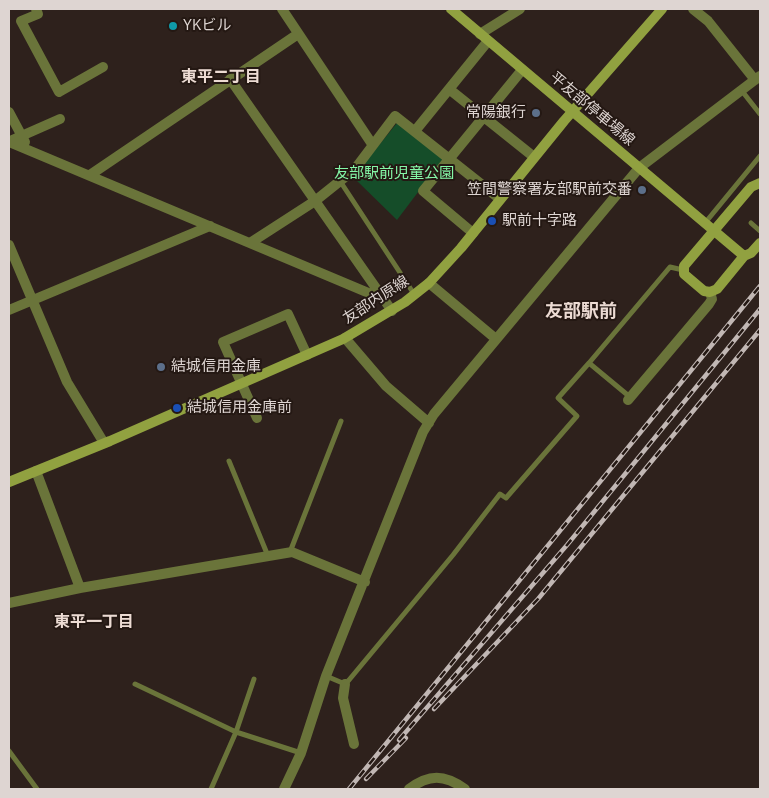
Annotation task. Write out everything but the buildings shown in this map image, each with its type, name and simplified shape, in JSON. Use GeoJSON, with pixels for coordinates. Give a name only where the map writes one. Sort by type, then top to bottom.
{"type":"FeatureCollection","features":[{"type":"Feature","properties":{"kind":"main road","name":"平友部停車場線"},"geometry":{"type":"LineString","coordinates":[[451,9],[744,256]]}},
{"type":"Feature","properties":{"kind":"main road","name":"友部内原線"},"geometry":{"type":"LineString","coordinates":[[9,482],[307,355],[345,338],[392,311],[429,283],[473,233],[534,157],[658,10]]}},
{"type":"Feature","properties":{"kind":"main road"},"geometry":{"type":"LineString","coordinates":[[760,183],[752,187],[714,231],[683,270],[684,274],[704,291],[710,292],[717,289],[744,256],[751,253],[760,242]]}},
{"type":"Feature","properties":{"kind":"street"},"geometry":{"type":"LineString","coordinates":[[36,9],[38,14],[21,21],[59,92],[103,68]]}},
{"type":"Feature","properties":{"kind":"street"},"geometry":{"type":"LineString","coordinates":[[282,9],[372,144]]}},
{"type":"Feature","properties":{"kind":"street"},"geometry":{"type":"LineString","coordinates":[[415,131],[449,89],[484,37],[520,9]]}},
{"type":"Feature","properties":{"kind":"street"},"geometry":{"type":"LineString","coordinates":[[284,789],[301,754],[326,676],[429,423],[496,339],[639,168],[758,78],[708,21],[693,9]]}},
{"type":"Feature","properties":{"kind":"street"},"geometry":{"type":"LineString","coordinates":[[90,175],[298,34]]}},
{"type":"Feature","properties":{"kind":"street"},"geometry":{"type":"LineString","coordinates":[[473,233],[423,191],[522,70]]}},
{"type":"Feature","properties":{"kind":"street"},"geometry":{"type":"LineString","coordinates":[[230,79],[392,311]]}},
{"type":"Feature","properties":{"kind":"street"},"geometry":{"type":"LineString","coordinates":[[449,89],[534,157]]}},
{"type":"Feature","properties":{"kind":"street"},"geometry":{"type":"LineString","coordinates":[[9,112],[29,149]]}},
{"type":"Feature","properties":{"kind":"street"},"geometry":{"type":"LineString","coordinates":[[250,243],[315,201],[354,169],[395,116],[500,199]]}},
{"type":"Feature","properties":{"kind":"street"},"geometry":{"type":"LineString","coordinates":[[10,142],[60,120]]}},
{"type":"Feature","properties":{"kind":"street"},"geometry":{"type":"LineString","coordinates":[[10,142],[371,294],[378,291]]}},
{"type":"Feature","properties":{"kind":"street"},"geometry":{"type":"LineString","coordinates":[[9,310],[210,226]]}},
{"type":"Feature","properties":{"kind":"street"},"geometry":{"type":"LineString","coordinates":[[9,246],[67,382],[104,443]]}},
{"type":"Feature","properties":{"kind":"street"},"geometry":{"type":"LineString","coordinates":[[429,283],[496,339]]}},
{"type":"Feature","properties":{"kind":"street"},"geometry":{"type":"LineString","coordinates":[[629,399],[709,304],[712,299],[710,292]]}},
{"type":"Feature","properties":{"kind":"street"},"geometry":{"type":"LineString","coordinates":[[257,418],[240,384],[223,342],[288,314],[307,355]]}},
{"type":"Feature","properties":{"kind":"street"},"geometry":{"type":"LineString","coordinates":[[345,338],[386,386],[429,423]]}},
{"type":"Feature","properties":{"kind":"street"},"geometry":{"type":"LineString","coordinates":[[36,471],[80,588]]}},
{"type":"Feature","properties":{"kind":"street"},"geometry":{"type":"LineString","coordinates":[[9,603],[80,588],[289,552],[365,582]]}},
{"type":"Feature","properties":{"kind":"street"},"geometry":{"type":"LineString","coordinates":[[344,684],[343,698],[354,744]]}},
{"type":"Feature","properties":{"kind":"street"},"geometry":{"type":"LineString","coordinates":[[409,789],[432,777],[444,778],[465,789]]}},
{"type":"Feature","properties":{"kind":"lane"},"geometry":{"type":"LineString","coordinates":[[742,91],[760,114]]}},
{"type":"Feature","properties":{"kind":"lane"},"geometry":{"type":"LineString","coordinates":[[705,223],[760,156]]}},
{"type":"Feature","properties":{"kind":"lane"},"geometry":{"type":"LineString","coordinates":[[340,181],[414,294]]}},
{"type":"Feature","properties":{"kind":"lane"},"geometry":{"type":"LineString","coordinates":[[751,223],[760,231]]}},
{"type":"Feature","properties":{"kind":"lane"},"geometry":{"type":"LineString","coordinates":[[326,676],[344,684],[453,556],[500,494],[506,498],[577,416],[558,398],[670,267],[683,270]]}},
{"type":"Feature","properties":{"kind":"lane"},"geometry":{"type":"LineString","coordinates":[[589,364],[629,399]]}},
{"type":"Feature","properties":{"kind":"lane"},"geometry":{"type":"LineString","coordinates":[[289,552],[341,421]]}},
{"type":"Feature","properties":{"kind":"lane"},"geometry":{"type":"LineString","coordinates":[[229,461],[268,556]]}},
{"type":"Feature","properties":{"kind":"lane"},"geometry":{"type":"LineString","coordinates":[[211,789],[236,732],[254,679]]}},
{"type":"Feature","properties":{"kind":"lane"},"geometry":{"type":"LineString","coordinates":[[135,684],[236,732],[301,754]]}},
{"type":"Feature","properties":{"kind":"lane"},"geometry":{"type":"LineString","coordinates":[[9,751],[37,789]]}},
{"type":"Feature","properties":{"kind":"green space","name":"友部駅前児童公園"},"geometry":{"type":"Polygon","coordinates":[[[397,123],[443,159],[397,220],[353,177],[397,123]]]}},
{"type":"Feature","properties":{"kind":"railway"},"geometry":{"type":"LineString","coordinates":[[349,789],[760,286]]}},
{"type":"Feature","properties":{"kind":"railway"},"geometry":{"type":"LineString","coordinates":[[399,740],[567,545],[760,309]]}},
{"type":"Feature","properties":{"kind":"railway"},"geometry":{"type":"LineString","coordinates":[[434,709],[538,599],[760,330]]}},
{"type":"Feature","properties":{"kind":"railway"},"geometry":{"type":"LineString","coordinates":[[366,779],[406,738]]}},
{"type":"Feature","properties":{"kind":"place","name":"YKビル"},"geometry":{"type":"Point","coordinates":[173,26]}},
{"type":"Feature","properties":{"kind":"place","name":"常陽銀行"},"geometry":{"type":"Point","coordinates":[536,113]}},
{"type":"Feature","properties":{"kind":"place","name":"笠間警察署友部駅前交番"},"geometry":{"type":"Point","coordinates":[642,190]}},
{"type":"Feature","properties":{"kind":"place","name":"駅前十字路"},"geometry":{"type":"Point","coordinates":[492,221]}},
{"type":"Feature","properties":{"kind":"place","name":"結城信用金庫"},"geometry":{"type":"Point","coordinates":[161,367]}},
{"type":"Feature","properties":{"kind":"place","name":"結城信用金庫前"},"geometry":{"type":"Point","coordinates":[177,408]}},
{"type":"Feature","properties":{"kind":"district","name":"東平二丁目"},"geometry":{"type":"Point","coordinates":[221,77]}},
{"type":"Feature","properties":{"kind":"district","name":"友部駅前"},"geometry":{"type":"Point","coordinates":[581,312]}},
{"type":"Feature","properties":{"kind":"district","name":"東平一丁目"},"geometry":{"type":"Point","coordinates":[94,622]}}]}
